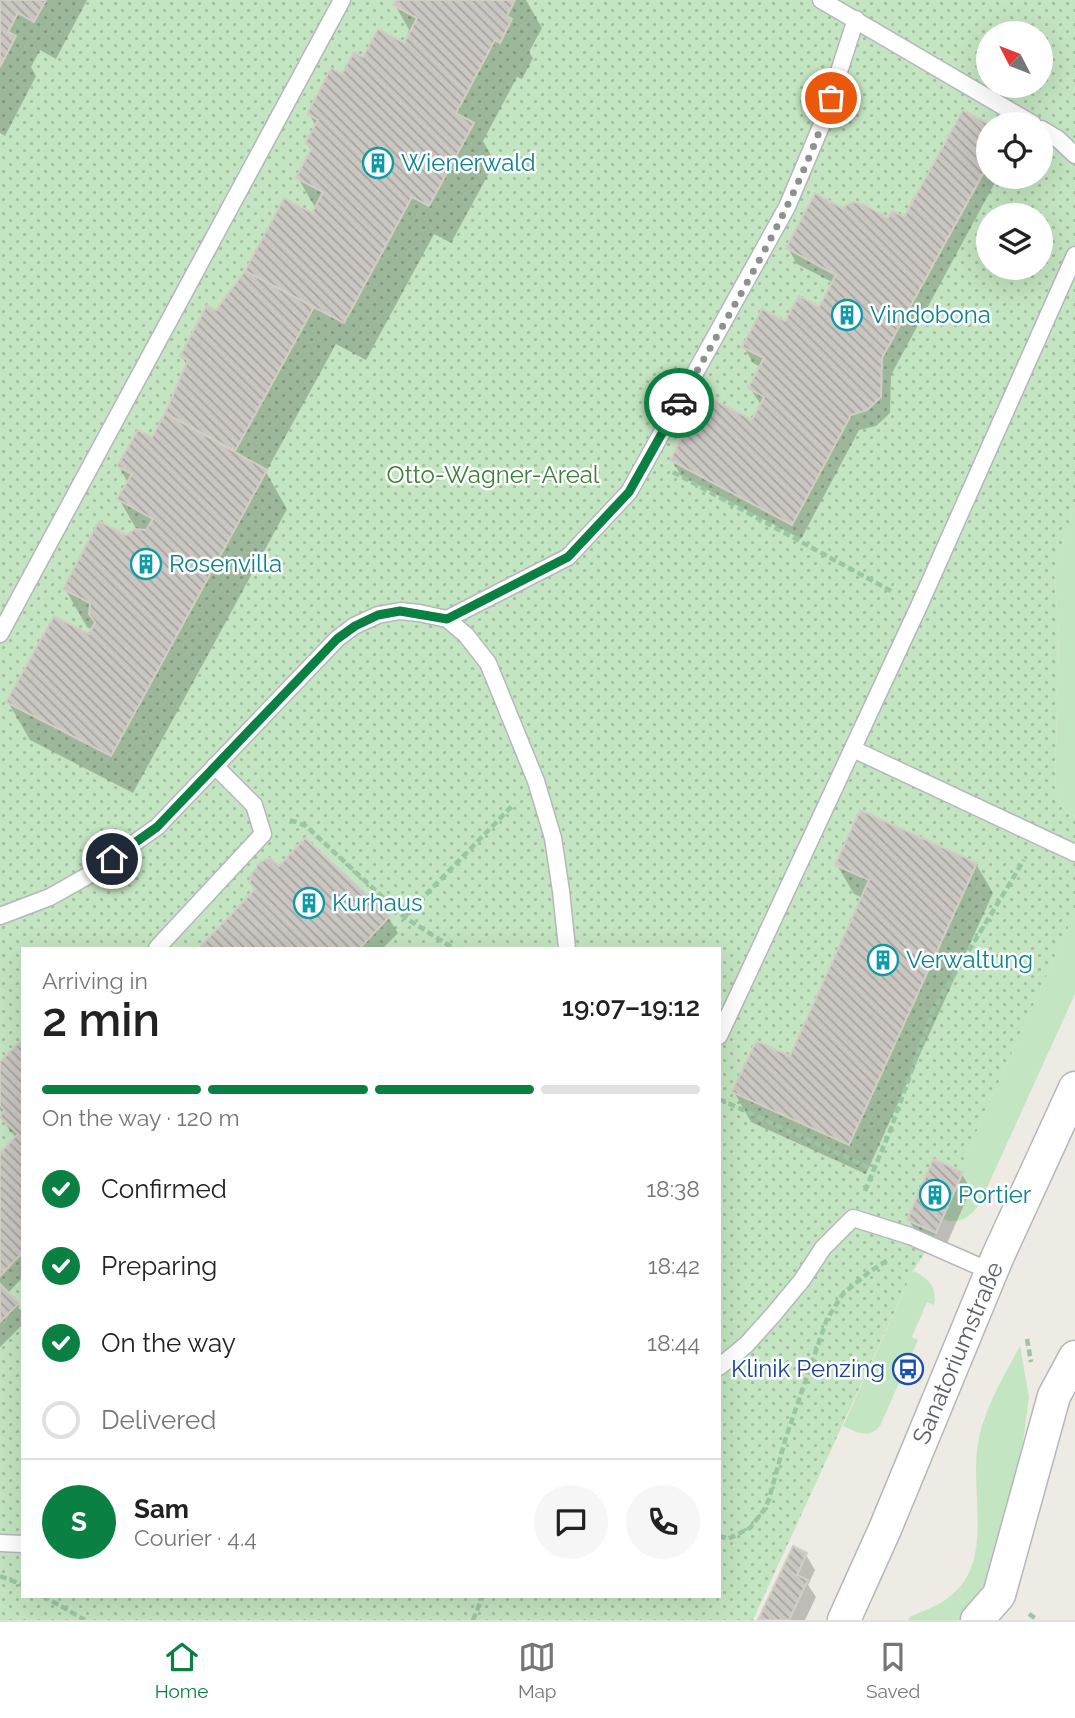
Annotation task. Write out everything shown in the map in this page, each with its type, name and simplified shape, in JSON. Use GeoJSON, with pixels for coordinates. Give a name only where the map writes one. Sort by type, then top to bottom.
{"type":"FeatureCollection","features":[{"type":"Feature","properties":{"kind":"street","name":"Sanatoriumstraße"},"geometry":{"type":"LineString","coordinates":[[844,1620],[885,1529],[992,1272],[1075,1088]]}},
{"type":"Feature","properties":{"kind":"street"},"geometry":{"type":"LineString","coordinates":[[977,1620],[999,1595],[1054,1396],[1075,1357]]}},
{"type":"Feature","properties":{"kind":"lane"},"geometry":{"type":"LineString","coordinates":[[0,634],[342,0]]}},
{"type":"Feature","properties":{"kind":"lane"},"geometry":{"type":"LineString","coordinates":[[821,0],[1013,112]]}},
{"type":"Feature","properties":{"kind":"lane"},"geometry":{"type":"LineString","coordinates":[[447,619],[568,557],[629,492],[788,207],[822,124],[856,19]]}},
{"type":"Feature","properties":{"kind":"lane"},"geometry":{"type":"LineString","coordinates":[[1053,136],[1075,155]]}},
{"type":"Feature","properties":{"kind":"lane"},"geometry":{"type":"LineString","coordinates":[[721,1032],[919,606],[1075,255]]}},
{"type":"Feature","properties":{"kind":"lane"},"geometry":{"type":"LineString","coordinates":[[0,916],[50,897],[89,876],[157,827],[337,639],[355,626],[378,615],[400,611],[447,619],[466,635],[488,663],[536,781],[553,838],[567,947]]}},
{"type":"Feature","properties":{"kind":"lane"},"geometry":{"type":"LineString","coordinates":[[853,749],[1075,853]]}},
{"type":"Feature","properties":{"kind":"lane"},"geometry":{"type":"LineString","coordinates":[[158,947],[263,834],[254,805],[215,766]]}},
{"type":"Feature","properties":{"kind":"lane"},"geometry":{"type":"LineString","coordinates":[[721,1365],[746,1345],[764,1325],[802,1279],[823,1248],[853,1217],[910,1236],[992,1272]]}},
{"type":"Feature","properties":{"kind":"lane"},"geometry":{"type":"LineString","coordinates":[[0,1543],[21,1544]]}},
{"type":"Feature","properties":{"kind":"path"},"geometry":{"type":"LineString","coordinates":[[648,458],[919,606]]}},
{"type":"Feature","properties":{"kind":"path"},"geometry":{"type":"LineString","coordinates":[[404,917],[536,781]]}},
{"type":"Feature","properties":{"kind":"path"},"geometry":{"type":"LineString","coordinates":[[254,805],[306,826],[404,917],[451,947]]}},
{"type":"Feature","properties":{"kind":"path"},"geometry":{"type":"LineString","coordinates":[[853,1217],[891,1131],[934,1008],[1039,835]]}},
{"type":"Feature","properties":{"kind":"path"},"geometry":{"type":"LineString","coordinates":[[721,1100],[874,1170]]}},
{"type":"Feature","properties":{"kind":"path"},"geometry":{"type":"LineString","coordinates":[[721,1537],[728,1539],[750,1528],[764,1510],[786,1437],[835,1304],[853,1285],[890,1259],[910,1236]]}},
{"type":"Feature","properties":{"kind":"path"},"geometry":{"type":"LineString","coordinates":[[0,1576],[21,1584]]}},
{"type":"Feature","properties":{"kind":"path"},"geometry":{"type":"LineString","coordinates":[[46,1598],[85,1620]]}},
{"type":"Feature","properties":{"kind":"path"},"geometry":{"type":"LineString","coordinates":[[473,1620],[483,1598]]}},
{"type":"Feature","properties":{"kind":"green space","name":"Otto-Wagner-Areal"},"geometry":{"type":"Polygon","coordinates":[[[0,0],[1075,0],[1075,503],[1054,571],[1059,634],[1055,786],[1065,812],[1075,816],[1075,912],[959,1170],[963,1172],[930,1245],[913,1271],[753,1620],[0,1620],[0,0]]]}},
{"type":"Feature","properties":{"kind":"green space"},"geometry":{"type":"Polygon","coordinates":[[[1075,503],[1075,816],[1065,812],[1055,786],[1059,634],[1054,571],[1075,503]]]}},
{"type":"Feature","properties":{"kind":"green space"},"geometry":{"type":"Polygon","coordinates":[[[1075,912],[1075,994],[980,1203],[964,1219],[942,1219],[962,1171],[959,1170],[1075,912]]]}},
{"type":"Feature","properties":{"kind":"green space"},"geometry":{"type":"Polygon","coordinates":[[[913,1271],[931,1284],[935,1293],[934,1305],[927,1302],[912,1337],[918,1340],[880,1426],[871,1433],[858,1432],[843,1426],[913,1271]]]}},
{"type":"Feature","properties":{"kind":"green space"},"geometry":{"type":"Polygon","coordinates":[[[1020,1346],[1029,1397],[1014,1510],[1000,1564],[966,1620],[908,1620],[945,1600],[961,1586],[971,1568],[978,1528],[978,1444],[995,1394],[1020,1346]]]}},
{"type":"Feature","properties":{"kind":"building"},"geometry":{"type":"Polygon","coordinates":[[[0,0],[46,0],[34,22],[18,13],[8,32],[16,36],[0,67],[0,0]]]}},
{"type":"Feature","properties":{"kind":"building","name":"Wienerwald"},"geometry":{"type":"Polygon","coordinates":[[[396,0],[515,0],[507,16],[512,19],[500,43],[495,40],[456,113],[474,123],[429,206],[412,197],[344,323],[245,271],[284,198],[312,213],[323,192],[296,178],[312,147],[305,143],[318,120],[307,114],[331,68],[342,74],[354,52],[363,57],[378,29],[404,43],[417,18],[393,5],[396,0]]]}},
{"type":"Feature","properties":{"kind":"building","name":"Vindobona"},"geometry":{"type":"Polygon","coordinates":[[[963,110],[976,117],[976,187],[882,358],[881,397],[867,410],[851,415],[792,525],[670,460],[704,395],[752,420],[764,397],[748,388],[764,358],[742,347],[762,309],[785,321],[799,296],[819,307],[836,275],[786,248],[815,193],[842,208],[852,202],[863,204],[888,218],[892,211],[904,217],[963,110]]]}},
{"type":"Feature","properties":{"kind":"building"},"geometry":{"type":"Polygon","coordinates":[[[245,271],[314,307],[235,451],[165,413],[188,360],[180,356],[207,305],[216,310],[245,271]]]}},
{"type":"Feature","properties":{"kind":"building","name":"Rosenvilla"},"geometry":{"type":"Polygon","coordinates":[[[165,413],[267,470],[111,756],[6,702],[54,616],[89,634],[95,622],[89,614],[90,603],[63,589],[99,521],[126,535],[135,529],[146,530],[153,519],[117,499],[132,474],[117,466],[138,430],[152,437],[165,413]]]}},
{"type":"Feature","properties":{"kind":"building","name":"Verwaltung"},"geometry":{"type":"Polygon","coordinates":[[[860,810],[977,863],[849,1145],[732,1092],[756,1041],[790,1056],[869,880],[835,865],[860,810]]]}},
{"type":"Feature","properties":{"kind":"building","name":"Kurhaus"},"geometry":{"type":"Polygon","coordinates":[[[305,838],[390,916],[361,947],[200,947],[255,889],[250,883],[251,875],[260,862],[270,858],[279,866],[305,838]]]}},
{"type":"Feature","properties":{"kind":"building"},"geometry":{"type":"Polygon","coordinates":[[[21,1040],[21,1254],[0,1276],[0,1153],[18,1134],[0,1117],[4,1110],[0,1105],[0,1062],[21,1040]]]}},
{"type":"Feature","properties":{"kind":"building","name":"Portier"},"geometry":{"type":"Polygon","coordinates":[[[933,1159],[963,1172],[936,1233],[907,1220],[933,1159]]]}},
{"type":"Feature","properties":{"kind":"building"},"geometry":{"type":"Polygon","coordinates":[[[0,1284],[19,1303],[0,1322],[0,1284]]]}},
{"type":"Feature","properties":{"kind":"building"},"geometry":{"type":"Polygon","coordinates":[[[793,1546],[807,1553],[797,1575],[808,1580],[789,1620],[758,1620],[793,1546]]]}},
{"type":"Feature","properties":{"kind":"way so far"},"geometry":{"type":"LineString","coordinates":[[679,403],[788,207],[831,98]]}},
{"type":"Feature","properties":{"kind":"place","name":"Wienerwald"},"geometry":{"type":"Point","coordinates":[378,163]}},
{"type":"Feature","properties":{"kind":"place","name":"Vindobona"},"geometry":{"type":"Point","coordinates":[847,315]}},
{"type":"Feature","properties":{"kind":"place","name":"Rosenvilla"},"geometry":{"type":"Point","coordinates":[146,564]}},
{"type":"Feature","properties":{"kind":"place","name":"Kurhaus"},"geometry":{"type":"Point","coordinates":[309,903]}},
{"type":"Feature","properties":{"kind":"place","name":"Verwaltung"},"geometry":{"type":"Point","coordinates":[883,960]}},
{"type":"Feature","properties":{"kind":"place","name":"Portier"},"geometry":{"type":"Point","coordinates":[935,1195]}},
{"type":"Feature","properties":{"kind":"place","name":"Klinik Penzing"},"geometry":{"type":"Point","coordinates":[908,1369]}},
{"type":"Feature","properties":{"kind":"route"},"geometry":{"type":"LineString","coordinates":[[112,859],[157,827],[337,639],[355,626],[378,615],[400,611],[447,619],[568,557],[629,492],[679,403]]}}]}
